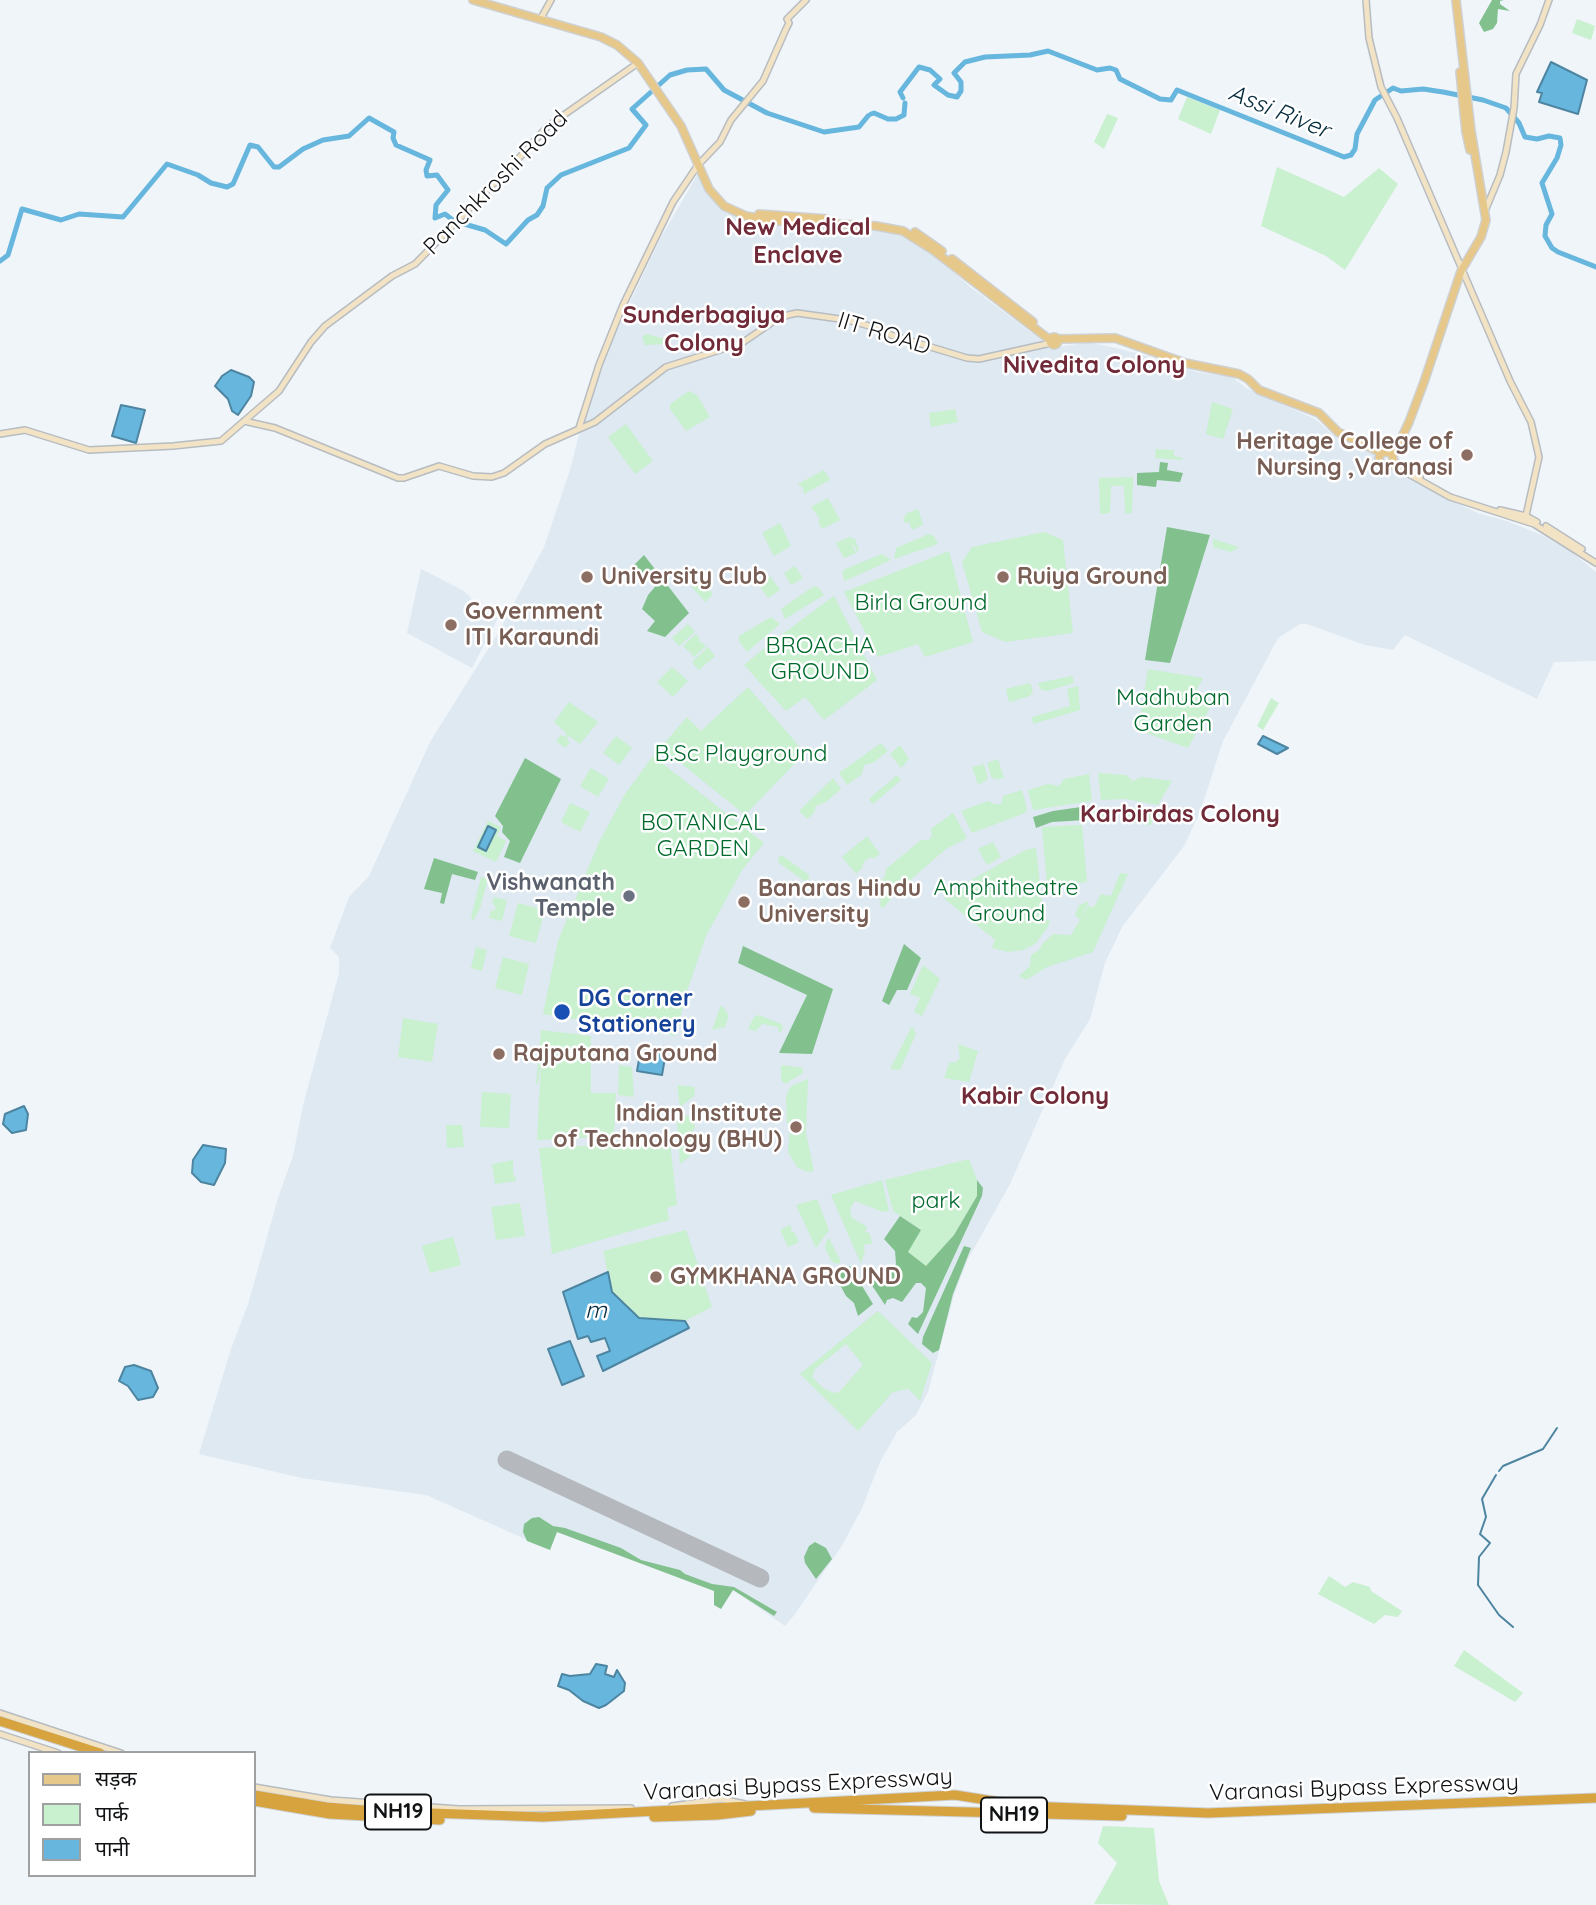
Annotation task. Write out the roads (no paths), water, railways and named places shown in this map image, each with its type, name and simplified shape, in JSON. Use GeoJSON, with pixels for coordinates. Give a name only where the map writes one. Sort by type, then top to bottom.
{"type":"FeatureCollection","features":[{"type":"Feature","properties":{"kind":"highway"},"geometry":{"type":"LineString","coordinates":[[0,1721],[94,1751]]}},
{"type":"Feature","properties":{"kind":"highway"},"geometry":{"type":"LineString","coordinates":[[0,1727],[76,1751]]}},
{"type":"Feature","properties":{"kind":"highway","name":"Varanasi Bypass Expressway"},"geometry":{"type":"LineString","coordinates":[[256,1795],[326,1807],[546,1820],[686,1806],[955,1796],[1025,1806],[1208,1813],[1478,1806]]}},
{"type":"Feature","properties":{"kind":"highway","name":"Varanasi Bypass Expressway"},"geometry":{"type":"LineString","coordinates":[[256,1801],[342,1815],[414,1819],[546,1820],[717,1815],[811,1808],[1044,1816],[1208,1816],[1596,1800]]}},
{"type":"Feature","properties":{"kind":"main road"},"geometry":{"type":"LineString","coordinates":[[473,0],[599,31],[633,52],[652,80]]}},
{"type":"Feature","properties":{"kind":"main road"},"geometry":{"type":"LineString","coordinates":[[488,0],[601,37],[617,45],[638,63],[659,89],[719,196],[740,209],[763,215],[890,224],[916,233],[928,239],[1054,340],[1118,342],[1192,368],[1238,377],[1254,391],[1303,409],[1336,434],[1388,457],[1409,422],[1460,269],[1482,221],[1466,132],[1466,100]]}},
{"type":"Feature","properties":{"kind":"main road"},"geometry":{"type":"LineString","coordinates":[[1455,0],[1466,100],[1485,211],[1484,230],[1460,269]]}},
{"type":"Feature","properties":{"kind":"street"},"geometry":{"type":"LineString","coordinates":[[542,18],[551,0]]}},
{"type":"Feature","properties":{"kind":"street"},"geometry":{"type":"LineString","coordinates":[[579,428],[599,365],[623,305],[673,202],[700,164],[720,142],[731,121],[768,73],[788,26],[787,19],[806,0]]}},
{"type":"Feature","properties":{"kind":"street"},"geometry":{"type":"LineString","coordinates":[[1366,0],[1369,38],[1386,100],[1397,118],[1460,269],[1531,422],[1538,450],[1538,467],[1525,518]]}},
{"type":"Feature","properties":{"kind":"street"},"geometry":{"type":"LineString","coordinates":[[1485,211],[1500,175],[1514,108],[1516,74],[1549,0]]}},
{"type":"Feature","properties":{"kind":"street","name":"Panchkroshi Road"},"geometry":{"type":"LineString","coordinates":[[0,434],[25,430],[85,450],[221,441],[279,391],[311,342],[325,326],[393,276],[415,264],[548,126],[638,63]]}},
{"type":"Feature","properties":{"kind":"street","name":"IIT ROAD"},"geometry":{"type":"LineString","coordinates":[[244,421],[275,428],[401,478],[439,466],[473,476],[500,475],[545,444],[595,422],[666,368],[742,343],[774,321],[797,313],[847,320],[967,358],[979,359],[1054,340]]}},
{"type":"Feature","properties":{"kind":"street"},"geometry":{"type":"LineString","coordinates":[[1388,457],[1452,495],[1525,518],[1569,540],[1596,561]]}},
{"type":"Feature","properties":{"kind":"street"},"geometry":{"type":"LineString","coordinates":[[0,1713],[115,1751]]}},
{"type":"Feature","properties":{"kind":"street"},"geometry":{"type":"LineString","coordinates":[[0,1734],[52,1751]]}},
{"type":"Feature","properties":{"kind":"street"},"geometry":{"type":"LineString","coordinates":[[256,1787],[340,1801],[460,1809],[686,1806]]}},
{"type":"Feature","properties":{"kind":"water"},"geometry":{"type":"Polygon","coordinates":[[[1551,62],[1587,80],[1578,114],[1539,102],[1542,93],[1537,92],[1551,62]]]}},
{"type":"Feature","properties":{"kind":"water"},"geometry":{"type":"Polygon","coordinates":[[[231,370],[249,377],[254,382],[251,396],[238,415],[232,411],[228,399],[215,386],[222,376],[231,370]]]}},
{"type":"Feature","properties":{"kind":"water"},"geometry":{"type":"Polygon","coordinates":[[[121,405],[145,410],[136,443],[112,436],[121,405]]]}},
{"type":"Feature","properties":{"kind":"water"},"geometry":{"type":"Polygon","coordinates":[[[1263,736],[1288,748],[1277,754],[1258,744],[1263,736]]]}},
{"type":"Feature","properties":{"kind":"water"},"geometry":{"type":"Polygon","coordinates":[[[488,826],[496,830],[486,851],[478,847],[488,826]]]}},
{"type":"Feature","properties":{"kind":"water"},"geometry":{"type":"Polygon","coordinates":[[[641,1048],[666,1052],[662,1075],[637,1071],[641,1048]]]}},
{"type":"Feature","properties":{"kind":"water"},"geometry":{"type":"Polygon","coordinates":[[[24,1106],[28,1114],[26,1130],[12,1133],[3,1124],[5,1114],[24,1106]]]}},
{"type":"Feature","properties":{"kind":"water"},"geometry":{"type":"Polygon","coordinates":[[[203,1145],[226,1149],[225,1163],[214,1185],[201,1182],[192,1173],[193,1160],[203,1145]]]}},
{"type":"Feature","properties":{"kind":"water","name":"m"},"geometry":{"type":"Polygon","coordinates":[[[608,1272],[612,1292],[639,1318],[685,1321],[689,1328],[603,1371],[597,1356],[610,1351],[605,1338],[591,1342],[588,1336],[578,1339],[563,1292],[608,1272]]]}},
{"type":"Feature","properties":{"kind":"water"},"geometry":{"type":"Polygon","coordinates":[[[570,1341],[584,1376],[562,1385],[548,1349],[570,1341]]]}},
{"type":"Feature","properties":{"kind":"water"},"geometry":{"type":"Polygon","coordinates":[[[134,1365],[151,1371],[158,1388],[153,1397],[138,1400],[128,1386],[119,1381],[125,1367],[134,1365]]]}},
{"type":"Feature","properties":{"kind":"water"},"geometry":{"type":"Polygon","coordinates":[[[596,1664],[607,1666],[605,1674],[614,1677],[617,1670],[625,1683],[624,1691],[599,1708],[558,1686],[562,1674],[590,1674],[596,1664]]]}},
{"type":"Feature","properties":{"kind":"waterway","name":"Assi River"},"geometry":{"type":"LineString","coordinates":[[903,98],[900,92],[919,67],[930,70],[940,79],[934,85],[948,95],[957,97],[961,91],[961,82],[954,73],[965,62],[985,57],[1030,55],[1048,51],[1097,70],[1116,70],[1120,79],[1160,99],[1171,100],[1177,90],[1344,157],[1351,155],[1355,149],[1357,134],[1375,100],[1393,88],[1401,91],[1423,89],[1483,100],[1506,108],[1519,123],[1525,137],[1560,138],[1557,158],[1542,183],[1552,214],[1546,225],[1545,236],[1552,248],[1558,252],[1596,267]]}},
{"type":"Feature","properties":{"kind":"waterway","name":"Assi River"},"geometry":{"type":"LineString","coordinates":[[0,261],[8,255],[22,209],[61,220],[79,214],[123,217],[167,164],[227,187],[233,184],[250,145],[258,147],[274,167],[279,167],[303,149],[323,140],[349,136],[369,118],[394,132],[396,145],[430,160],[427,176],[437,175],[448,190],[436,205],[435,218],[445,214],[454,221],[485,230],[506,244],[528,220],[537,215],[543,206],[547,188],[561,175],[629,148],[646,125],[632,109],[670,75],[687,70],[706,69],[724,90],[767,113],[824,132],[859,127],[868,116]]}},
{"type":"Feature","properties":{"kind":"waterway","name":"Assi River"},"geometry":{"type":"LineString","coordinates":[[871,114],[896,119],[904,115],[905,103]]}},
{"type":"Feature","properties":{"kind":"waterway"},"geometry":{"type":"LineString","coordinates":[[1499,1471],[1503,1466],[1543,1449],[1557,1428]]}},
{"type":"Feature","properties":{"kind":"waterway"},"geometry":{"type":"LineString","coordinates":[[1496,1475],[1482,1499],[1486,1517],[1480,1534],[1490,1543],[1479,1557],[1478,1585],[1499,1615],[1513,1627]]}},
{"type":"Feature","properties":{"kind":"place","name":"Heritage College of Nursing ,Varanasi"},"geometry":{"type":"Point","coordinates":[1467,455]}},
{"type":"Feature","properties":{"kind":"place","name":"University Club"},"geometry":{"type":"Point","coordinates":[587,577]}},
{"type":"Feature","properties":{"kind":"place","name":"Ruiya Ground"},"geometry":{"type":"Point","coordinates":[1003,577]}},
{"type":"Feature","properties":{"kind":"place","name":"Government ITI Karaundi"},"geometry":{"type":"Point","coordinates":[451,625]}},
{"type":"Feature","properties":{"kind":"place","name":"Vishwanath Temple"},"geometry":{"type":"Point","coordinates":[629,896]}},
{"type":"Feature","properties":{"kind":"place","name":"Banaras Hindu University"},"geometry":{"type":"Point","coordinates":[744,902]}},
{"type":"Feature","properties":{"kind":"place","name":"DG Corner Stationery"},"geometry":{"type":"Point","coordinates":[562,1012]}},
{"type":"Feature","properties":{"kind":"place","name":"Rajputana Ground"},"geometry":{"type":"Point","coordinates":[499,1054]}},
{"type":"Feature","properties":{"kind":"place","name":"Indian Institute of Technology (BHU)"},"geometry":{"type":"Point","coordinates":[796,1127]}},
{"type":"Feature","properties":{"kind":"place","name":"GYMKHANA GROUND"},"geometry":{"type":"Point","coordinates":[656,1277]}},
{"type":"Feature","properties":{"kind":"district","name":"New Medical Enclave"},"geometry":{"type":"Point","coordinates":[798,242]}},
{"type":"Feature","properties":{"kind":"district","name":"Sunderbagiya Colony"},"geometry":{"type":"Point","coordinates":[704,330]}},
{"type":"Feature","properties":{"kind":"district","name":"Nivedita Colony"},"geometry":{"type":"Point","coordinates":[1094,366]}},
{"type":"Feature","properties":{"kind":"district","name":"Karbirdas Colony"},"geometry":{"type":"Point","coordinates":[1180,815]}},
{"type":"Feature","properties":{"kind":"district","name":"Kabir Colony"},"geometry":{"type":"Point","coordinates":[1035,1097]}},
{"type":"Feature","properties":{"kind":"park label","name":"Birla Ground"},"geometry":{"type":"Point","coordinates":[921,603]}},
{"type":"Feature","properties":{"kind":"park label","name":"BROACHA GROUND"},"geometry":{"type":"Point","coordinates":[820,659]}},
{"type":"Feature","properties":{"kind":"park label","name":"Madhuban Garden"},"geometry":{"type":"Point","coordinates":[1173,711]}},
{"type":"Feature","properties":{"kind":"park label","name":"B.Sc Playground"},"geometry":{"type":"Point","coordinates":[741,754]}},
{"type":"Feature","properties":{"kind":"park label","name":"BOTANICAL GARDEN"},"geometry":{"type":"Point","coordinates":[703,836]}},
{"type":"Feature","properties":{"kind":"park label","name":"Amphitheatre Ground"},"geometry":{"type":"Point","coordinates":[1006,901]}},
{"type":"Feature","properties":{"kind":"park label","name":"park"},"geometry":{"type":"Point","coordinates":[936,1201]}}]}
